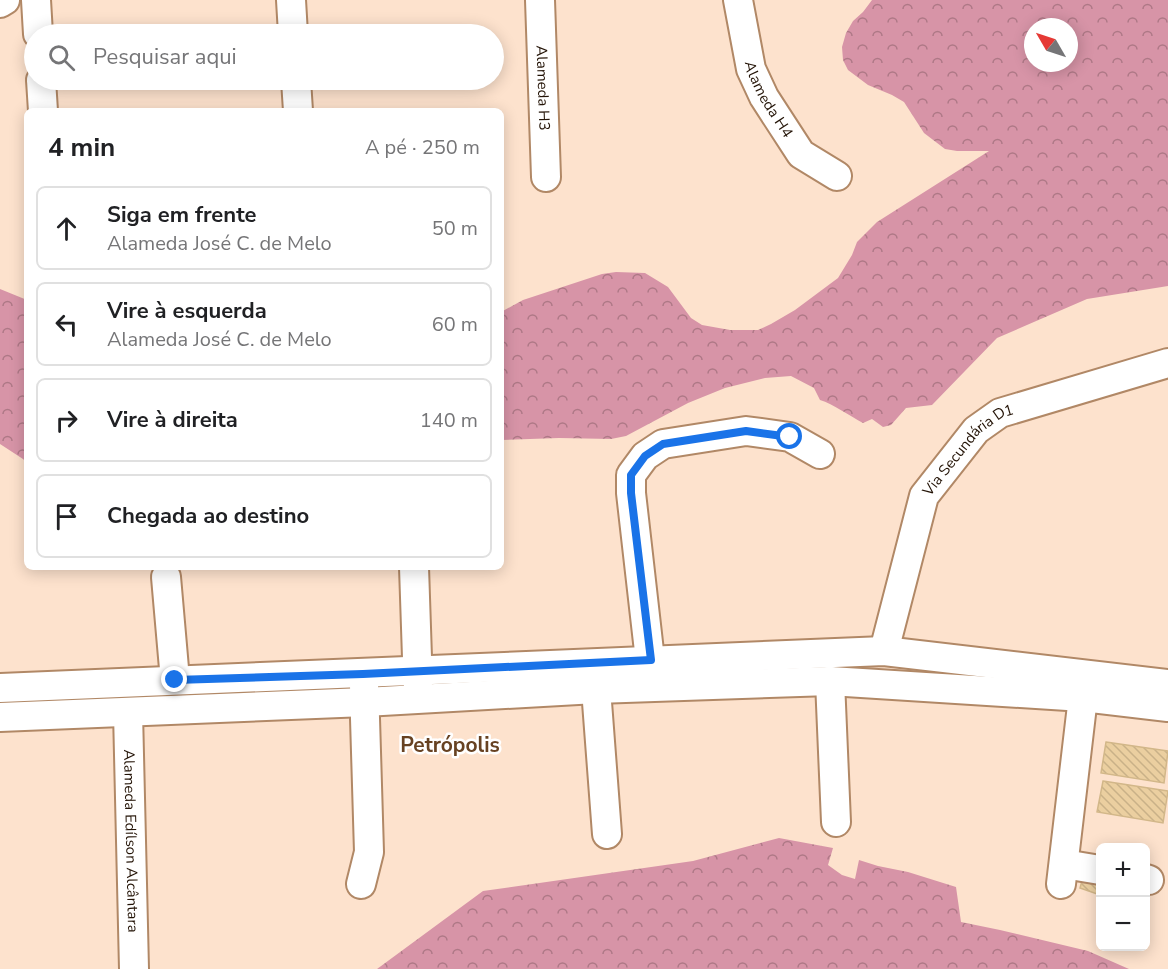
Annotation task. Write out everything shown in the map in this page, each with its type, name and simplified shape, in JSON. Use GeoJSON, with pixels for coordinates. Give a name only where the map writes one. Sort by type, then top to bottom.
{"type":"FeatureCollection","features":[{"type":"Feature","properties":{"kind":"street"},"geometry":{"type":"LineString","coordinates":[[0,3],[5,0]]}},
{"type":"Feature","properties":{"kind":"street"},"geometry":{"type":"LineString","coordinates":[[36,0],[37,24]]}},
{"type":"Feature","properties":{"kind":"street"},"geometry":{"type":"LineString","coordinates":[[291,0],[292,24]]}},
{"type":"Feature","properties":{"kind":"street","name":"Alameda H3"},"geometry":{"type":"LineString","coordinates":[[540,0],[546,177]]}},
{"type":"Feature","properties":{"kind":"street","name":"Alameda H4"},"geometry":{"type":"LineString","coordinates":[[738,0],[751,69],[764,98],[801,154],[837,176]]}},
{"type":"Feature","properties":{"kind":"street"},"geometry":{"type":"LineString","coordinates":[[42,90],[43,108]]}},
{"type":"Feature","properties":{"kind":"street"},"geometry":{"type":"LineString","coordinates":[[297,90],[298,108]]}},
{"type":"Feature","properties":{"kind":"street","name":"Via Secundária D1"},"geometry":{"type":"LineString","coordinates":[[884,651],[924,496],[976,430],[1000,413],[1168,363]]}},
{"type":"Feature","properties":{"kind":"street"},"geometry":{"type":"LineString","coordinates":[[651,660],[631,493],[631,475],[645,456],[663,444],[746,431],[790,437],[820,454]]}},
{"type":"Feature","properties":{"kind":"street"},"geometry":{"type":"LineString","coordinates":[[414,570],[418,699]]}},
{"type":"Feature","properties":{"kind":"street"},"geometry":{"type":"LineString","coordinates":[[166,577],[175,680]]}},
{"type":"Feature","properties":{"kind":"street"},"geometry":{"type":"LineString","coordinates":[[0,688],[884,651],[1168,684]]}},
{"type":"Feature","properties":{"kind":"street"},"geometry":{"type":"LineString","coordinates":[[361,884],[369,852],[363,674]]}},
{"type":"Feature","properties":{"kind":"street"},"geometry":{"type":"LineString","coordinates":[[830,681],[836,822]]}},
{"type":"Feature","properties":{"kind":"street"},"geometry":{"type":"LineString","coordinates":[[0,717],[365,702],[596,689],[830,681],[1083,697],[1168,707]]}},
{"type":"Feature","properties":{"kind":"street"},"geometry":{"type":"LineString","coordinates":[[596,689],[607,834]]}},
{"type":"Feature","properties":{"kind":"street"},"geometry":{"type":"LineString","coordinates":[[1083,697],[1063,874],[1096,871]]}},
{"type":"Feature","properties":{"kind":"street","name":"Alameda Edílson Alcântara"},"geometry":{"type":"LineString","coordinates":[[128,712],[134,969]]}},
{"type":"Feature","properties":{"kind":"green space"},"geometry":{"type":"Polygon","coordinates":[[[872,0],[1168,0],[1168,286],[1087,299],[997,338],[932,405],[906,408],[891,425],[883,427],[872,419],[863,423],[820,400],[814,388],[791,376],[765,378],[725,388],[688,403],[626,436],[611,439],[504,440],[504,310],[523,300],[602,274],[645,273],[668,287],[691,318],[702,325],[730,330],[758,330],[795,310],[838,278],[857,242],[877,222],[989,151],[945,149],[924,133],[904,102],[868,85],[848,70],[843,60],[842,47],[853,21],[872,0]]]}},
{"type":"Feature","properties":{"kind":"green space"},"geometry":{"type":"Polygon","coordinates":[[[0,289],[24,299],[24,460],[0,444],[0,289]]]}},
{"type":"Feature","properties":{"kind":"green space"},"geometry":{"type":"Polygon","coordinates":[[[779,838],[833,848],[828,865],[842,875],[855,879],[859,860],[956,887],[961,922],[1088,951],[1129,969],[377,969],[483,891],[693,861],[779,838]]]}},
{"type":"Feature","properties":{"kind":"building"},"geometry":{"type":"Polygon","coordinates":[[[1106,742],[1168,751],[1164,783],[1101,773],[1106,742]]]}},
{"type":"Feature","properties":{"kind":"building"},"geometry":{"type":"Polygon","coordinates":[[[1103,781],[1168,791],[1163,823],[1097,812],[1103,781]]]}},
{"type":"Feature","properties":{"kind":"building"},"geometry":{"type":"Polygon","coordinates":[[[1085,870],[1096,874],[1096,894],[1080,888],[1085,870]]]}},
{"type":"Feature","properties":{"kind":"district","name":"Petrópolis"},"geometry":{"type":"Point","coordinates":[450,745]}},
{"type":"Feature","properties":{"kind":"route"},"geometry":{"type":"LineString","coordinates":[[175,680],[363,674],[651,660],[631,493],[631,475],[645,456],[663,444],[746,431],[790,437]]}}]}
